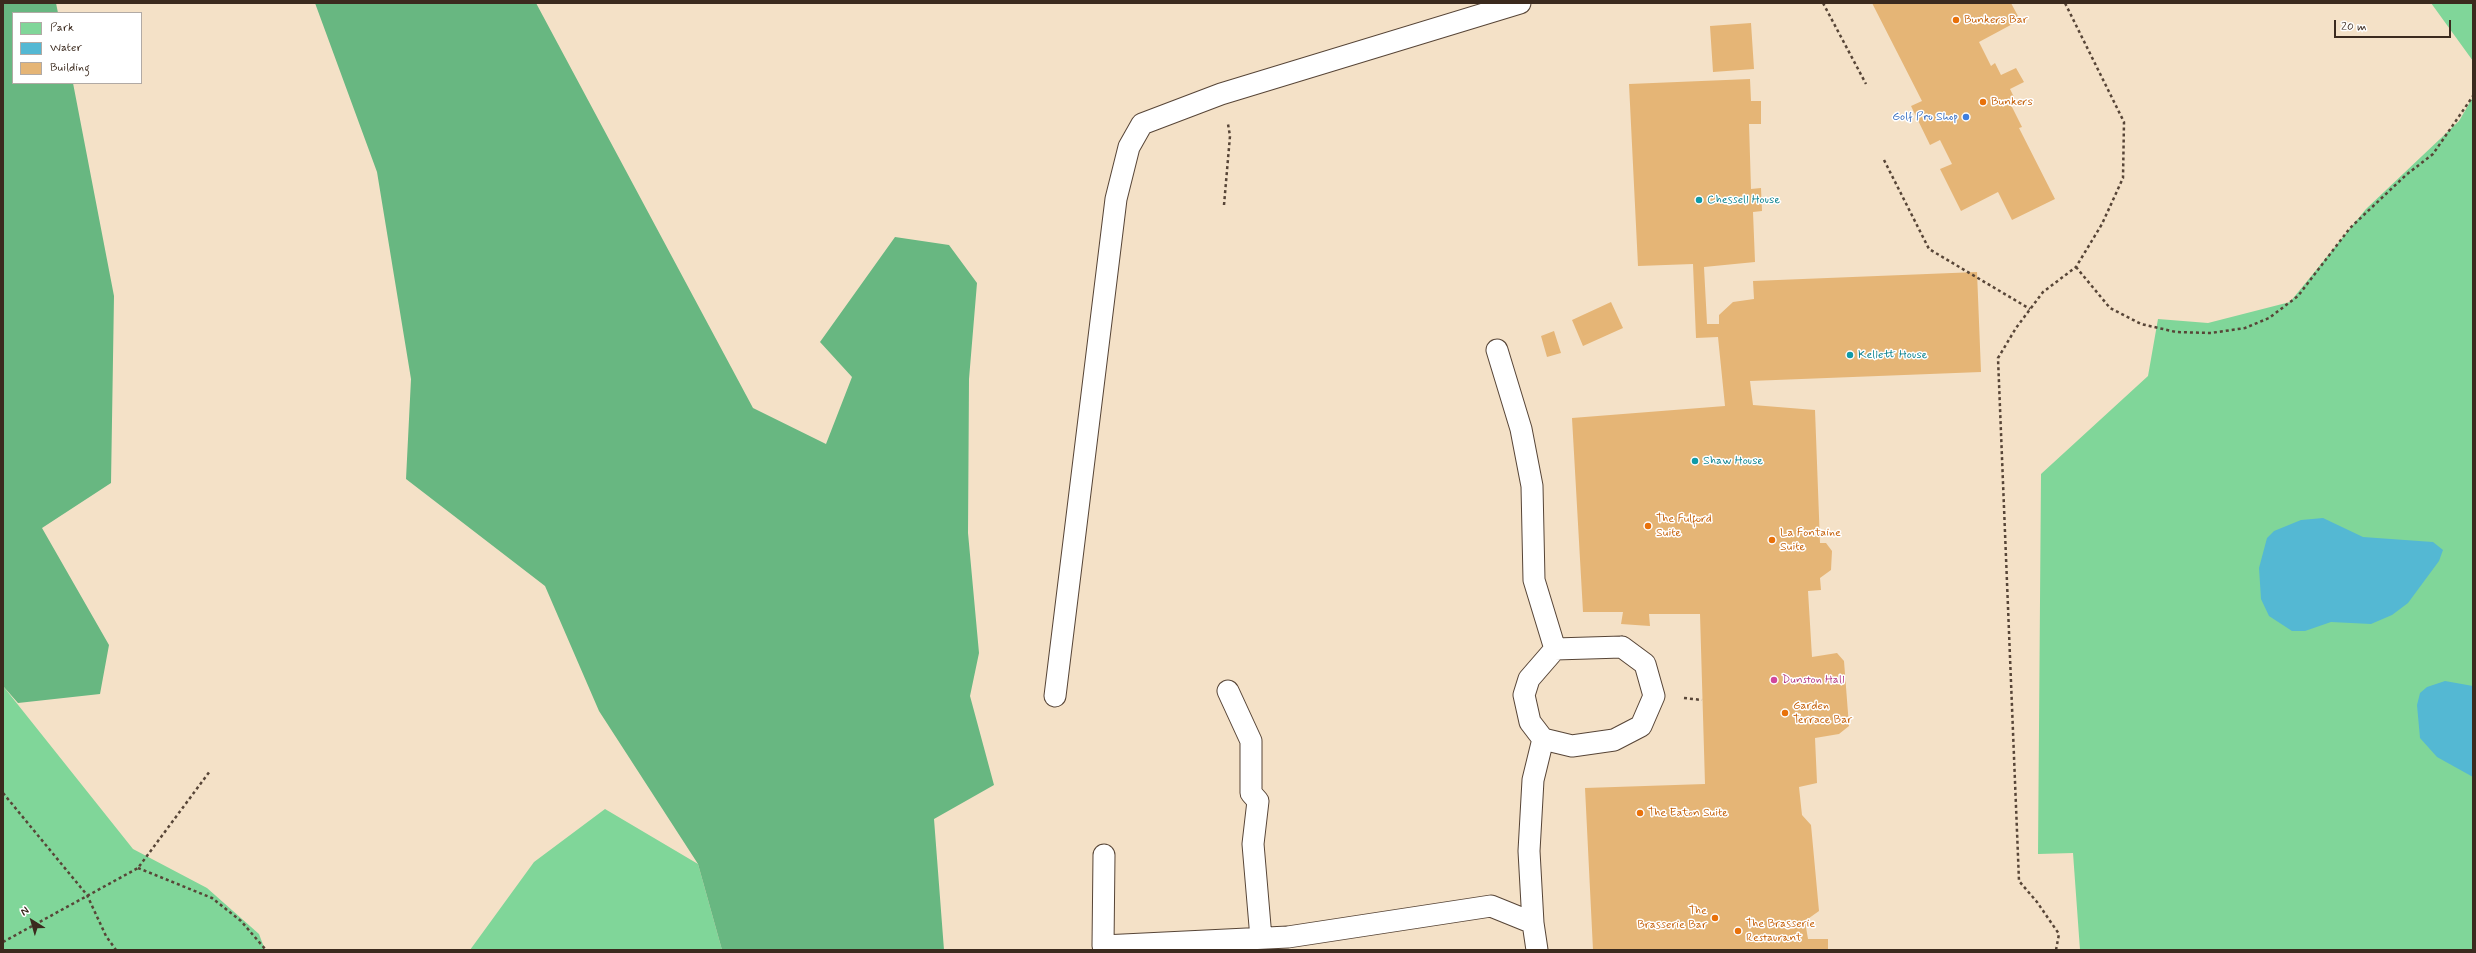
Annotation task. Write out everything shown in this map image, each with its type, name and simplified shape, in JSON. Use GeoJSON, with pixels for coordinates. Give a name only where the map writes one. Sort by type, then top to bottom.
{"type":"FeatureCollection","features":[{"type":"Feature","properties":{"kind":"lane"},"geometry":{"type":"LineString","coordinates":[[1055,696],[1116,199],[1129,147],[1142,124],[1221,94],[1504,10],[1520,3]]}},
{"type":"Feature","properties":{"kind":"lane"},"geometry":{"type":"LineString","coordinates":[[1497,350],[1521,429],[1532,486],[1534,580],[1555,649]]}},
{"type":"Feature","properties":{"kind":"lane"},"geometry":{"type":"LineString","coordinates":[[1622,647],[1646,664],[1654,696],[1641,726],[1614,740],[1572,746],[1543,739],[1530,722],[1524,695],[1529,679],[1555,649],[1622,647]]}},
{"type":"Feature","properties":{"kind":"lane"},"geometry":{"type":"LineString","coordinates":[[1228,691],[1251,741],[1251,793],[1258,801],[1253,844],[1261,938]]}},
{"type":"Feature","properties":{"kind":"lane"},"geometry":{"type":"LineString","coordinates":[[1537,950],[1533,924],[1529,851],[1533,780],[1543,739]]}},
{"type":"Feature","properties":{"kind":"lane"},"geometry":{"type":"LineString","coordinates":[[1104,855],[1102,946],[1288,937],[1491,906],[1533,924]]}},
{"type":"Feature","properties":{"kind":"path"},"geometry":{"type":"LineString","coordinates":[[1823,3],[1866,84]]}},
{"type":"Feature","properties":{"kind":"path"},"geometry":{"type":"LineString","coordinates":[[2056,950],[2058,934],[2037,902],[2019,881],[1998,358],[2043,292],[2076,267],[2102,224],[2123,178],[2124,122],[2065,3]]}},
{"type":"Feature","properties":{"kind":"path"},"geometry":{"type":"LineString","coordinates":[[1221,94],[1230,136],[1224,205]]}},
{"type":"Feature","properties":{"kind":"path"},"geometry":{"type":"LineString","coordinates":[[2076,267],[2110,308],[2141,324],[2176,332],[2211,333],[2245,328],[2269,318],[2298,296],[2350,228],[2406,175],[2433,154],[2473,96]]}},
{"type":"Feature","properties":{"kind":"path"},"geometry":{"type":"LineString","coordinates":[[1884,160],[1929,249],[2030,309]]}},
{"type":"Feature","properties":{"kind":"path"},"geometry":{"type":"LineString","coordinates":[[3,942],[138,868],[210,771]]}},
{"type":"Feature","properties":{"kind":"path"},"geometry":{"type":"LineString","coordinates":[[3,793],[86,896],[106,936],[116,950]]}},
{"type":"Feature","properties":{"kind":"path"},"geometry":{"type":"LineString","coordinates":[[138,868],[212,898],[241,921],[266,950]]}},
{"type":"Feature","properties":{"kind":"green space"},"geometry":{"type":"Polygon","coordinates":[[[3,3],[56,3],[58,12],[12,12],[12,84],[73,84],[114,296],[111,483],[42,528],[109,645],[100,694],[18,703],[3,686],[3,3]]]}},
{"type":"Feature","properties":{"kind":"green space"},"geometry":{"type":"Polygon","coordinates":[[[315,3],[536,3],[753,408],[826,444],[852,377],[820,342],[895,237],[949,245],[977,283],[969,379],[968,533],[979,653],[970,696],[994,785],[934,819],[944,950],[722,950],[698,864],[599,711],[545,586],[406,479],[411,379],[377,172],[315,3]]]}},
{"type":"Feature","properties":{"kind":"green space"},"geometry":{"type":"Polygon","coordinates":[[[2431,3],[2473,3],[2473,61],[2431,3]]]}},
{"type":"Feature","properties":{"kind":"green space"},"geometry":{"type":"Polygon","coordinates":[[[2473,97],[2473,950],[2080,950],[2073,853],[2038,854],[2041,474],[2148,376],[2158,319],[2208,323],[2290,302],[2366,209],[2459,121],[2473,97]]]}},
{"type":"Feature","properties":{"kind":"green space"},"geometry":{"type":"Polygon","coordinates":[[[3,686],[133,849],[207,888],[259,934],[265,950],[3,950],[3,686]]]}},
{"type":"Feature","properties":{"kind":"green space"},"geometry":{"type":"Polygon","coordinates":[[[605,809],[698,864],[722,950],[470,950],[534,862],[605,809]]]}},
{"type":"Feature","properties":{"kind":"water"},"geometry":{"type":"Polygon","coordinates":[[[2323,518],[2363,537],[2433,542],[2443,550],[2439,561],[2408,603],[2392,615],[2371,624],[2331,622],[2305,631],[2292,631],[2269,616],[2261,599],[2259,568],[2267,538],[2274,531],[2301,520],[2323,518]]]}},
{"type":"Feature","properties":{"kind":"water"},"geometry":{"type":"Polygon","coordinates":[[[2445,681],[2473,686],[2473,777],[2437,757],[2420,738],[2417,705],[2420,693],[2427,687],[2445,681]]]}},
{"type":"Feature","properties":{"kind":"building","name":"Golf Pro Shop"},"geometry":{"type":"Polygon","coordinates":[[[1872,3],[2011,3],[2020,20],[1979,42],[1991,66],[1995,63],[2001,75],[2016,68],[2024,82],[2010,89],[2017,103],[2011,105],[2022,127],[2019,128],[2055,199],[2012,220],[1998,192],[1961,211],[1940,169],[1952,164],[1940,140],[1930,145],[1911,106],[1922,101],[1872,3]]]}},
{"type":"Feature","properties":{"kind":"building"},"geometry":{"type":"Polygon","coordinates":[[[1751,23],[1754,69],[1713,72],[1710,26],[1751,23]]]}},
{"type":"Feature","properties":{"kind":"building","name":"Dunston Hall"},"geometry":{"type":"Polygon","coordinates":[[[1750,79],[1751,101],[1761,101],[1761,124],[1749,124],[1751,189],[1761,188],[1762,211],[1753,212],[1755,262],[1704,267],[1707,324],[1719,324],[1719,315],[1733,302],[1754,299],[1753,281],[1977,272],[1981,372],[1750,381],[1753,405],[1815,410],[1820,543],[1826,543],[1832,551],[1831,570],[1820,578],[1821,590],[1808,591],[1812,657],[1837,653],[1844,661],[1849,726],[1839,734],[1815,738],[1817,783],[1799,787],[1802,815],[1811,825],[1819,911],[1805,921],[1808,939],[1828,939],[1828,950],[1593,950],[1585,788],[1705,784],[1700,614],[1649,614],[1650,626],[1621,624],[1623,612],[1583,612],[1572,418],[1725,406],[1718,337],[1696,338],[1693,264],[1638,266],[1629,84],[1750,79]]]}},
{"type":"Feature","properties":{"kind":"building"},"geometry":{"type":"Polygon","coordinates":[[[1611,302],[1623,328],[1583,346],[1572,320],[1611,302]]]}},
{"type":"Feature","properties":{"kind":"building"},"geometry":{"type":"Polygon","coordinates":[[[1554,331],[1561,353],[1547,357],[1541,336],[1554,331]]]}},
{"type":"Feature","properties":{"kind":"place","name":"Bunkers Bar"},"geometry":{"type":"Point","coordinates":[1956,20]}},
{"type":"Feature","properties":{"kind":"place","name":"Bunkers"},"geometry":{"type":"Point","coordinates":[1983,102]}},
{"type":"Feature","properties":{"kind":"place","name":"Golf Pro Shop"},"geometry":{"type":"Point","coordinates":[1966,117]}},
{"type":"Feature","properties":{"kind":"place","name":"Chessell House"},"geometry":{"type":"Point","coordinates":[1699,200]}},
{"type":"Feature","properties":{"kind":"place","name":"Kellett House"},"geometry":{"type":"Point","coordinates":[1850,355]}},
{"type":"Feature","properties":{"kind":"place","name":"Shaw House"},"geometry":{"type":"Point","coordinates":[1695,461]}},
{"type":"Feature","properties":{"kind":"place","name":"The Fulford Suite"},"geometry":{"type":"Point","coordinates":[1648,526]}},
{"type":"Feature","properties":{"kind":"place","name":"La Fontaine Suite"},"geometry":{"type":"Point","coordinates":[1772,540]}},
{"type":"Feature","properties":{"kind":"place","name":"Dunston Hall"},"geometry":{"type":"Point","coordinates":[1774,680]}},
{"type":"Feature","properties":{"kind":"place","name":"Garden Terrace Bar"},"geometry":{"type":"Point","coordinates":[1785,713]}},
{"type":"Feature","properties":{"kind":"place","name":"The Eaton Suite"},"geometry":{"type":"Point","coordinates":[1640,813]}},
{"type":"Feature","properties":{"kind":"place","name":"The Brasserie Bar"},"geometry":{"type":"Point","coordinates":[1715,918]}},
{"type":"Feature","properties":{"kind":"place","name":"The Brasserie Restaurant"},"geometry":{"type":"Point","coordinates":[1738,931]}}]}
